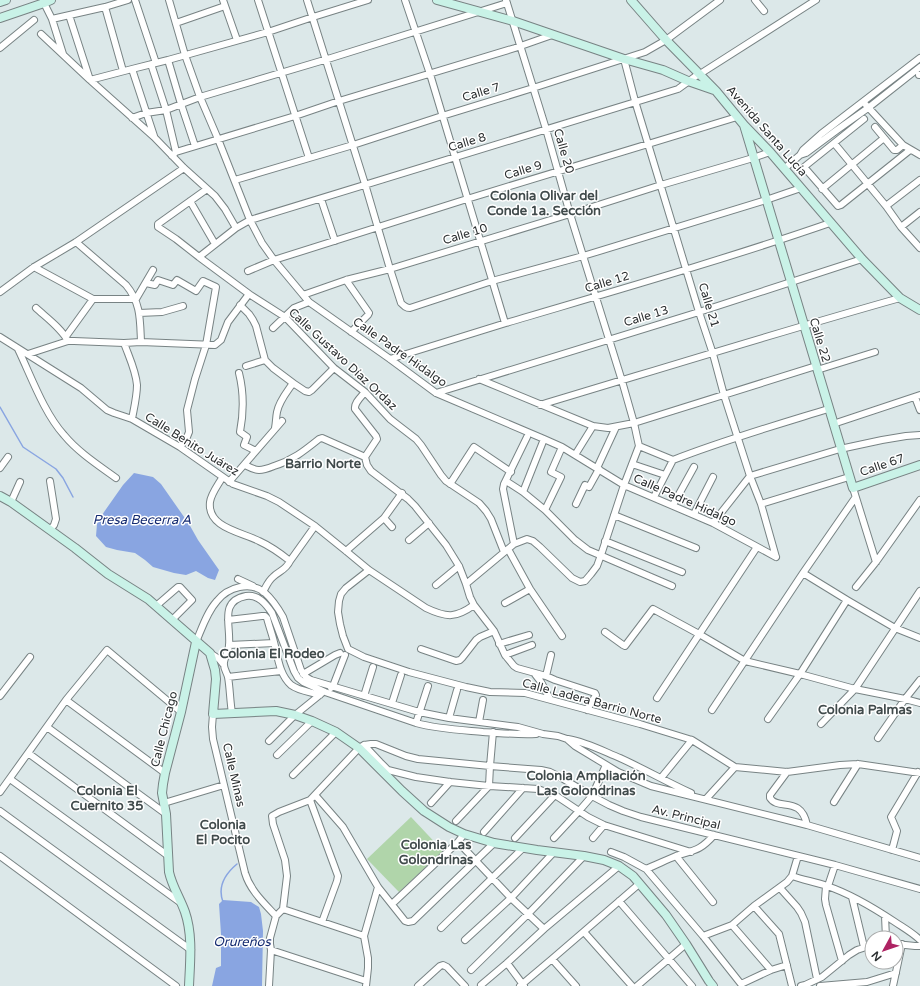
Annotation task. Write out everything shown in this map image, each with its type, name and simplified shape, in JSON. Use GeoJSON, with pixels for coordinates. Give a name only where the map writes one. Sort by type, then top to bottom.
{"type":"FeatureCollection","features":[{"type":"Feature","properties":{"kind":"street"},"geometry":{"type":"LineString","coordinates":[[0,2],[6,0]]}},
{"type":"Feature","properties":{"kind":"street"},"geometry":{"type":"LineString","coordinates":[[52,19],[105,7],[128,0]]}},
{"type":"Feature","properties":{"kind":"street"},"geometry":{"type":"LineString","coordinates":[[135,0],[166,110],[174,154]]}},
{"type":"Feature","properties":{"kind":"street","name":"Calle Padre Hidalgo"},"geometry":{"type":"LineString","coordinates":[[169,0],[200,97],[250,220],[262,243],[274,260],[309,302],[436,393],[562,447],[624,485],[714,523],[776,557]]}},
{"type":"Feature","properties":{"kind":"street"},"geometry":{"type":"LineString","coordinates":[[258,0],[308,158]]}},
{"type":"Feature","properties":{"kind":"street"},"geometry":{"type":"LineString","coordinates":[[307,0],[353,145],[390,269],[401,303],[405,307],[410,308],[492,281],[583,256],[801,188]]}},
{"type":"Feature","properties":{"kind":"street"},"geometry":{"type":"LineString","coordinates":[[90,80],[268,32],[368,0]]}},
{"type":"Feature","properties":{"kind":"street"},"geometry":{"type":"LineString","coordinates":[[405,0],[430,74],[505,323]]}},
{"type":"Feature","properties":{"kind":"street","name":"Avenida Santa Lucía"},"geometry":{"type":"LineString","coordinates":[[437,0],[513,21],[624,59],[662,70],[716,91],[737,117],[770,152],[862,259],[900,298],[920,310]]}},
{"type":"Feature","properties":{"kind":"street"},"geometry":{"type":"LineString","coordinates":[[631,0],[666,40],[716,91]]}},
{"type":"Feature","properties":{"kind":"street","name":"Calle 7"},"geometry":{"type":"LineString","coordinates":[[235,180],[353,145],[646,52],[666,40],[720,0]]}},
{"type":"Feature","properties":{"kind":"street"},"geometry":{"type":"LineString","coordinates":[[754,0],[764,11]]}},
{"type":"Feature","properties":{"kind":"street","name":"Calle 8"},"geometry":{"type":"LineString","coordinates":[[199,256],[236,228],[250,220],[678,89],[688,81],[816,0]]}},
{"type":"Feature","properties":{"kind":"street"},"geometry":{"type":"LineString","coordinates":[[132,118],[146,113],[166,110],[200,97],[416,32],[506,1]]}},
{"type":"Feature","properties":{"kind":"street","name":"Calle 20"},"geometry":{"type":"LineString","coordinates":[[506,1],[622,381],[639,446]]}},
{"type":"Feature","properties":{"kind":"street"},"geometry":{"type":"LineString","coordinates":[[0,18],[48,2],[64,56]]}},
{"type":"Feature","properties":{"kind":"street"},"geometry":{"type":"LineString","coordinates":[[176,23],[224,3],[237,40]]}},
{"type":"Feature","properties":{"kind":"street"},"geometry":{"type":"LineString","coordinates":[[105,7],[123,71]]}},
{"type":"Feature","properties":{"kind":"street"},"geometry":{"type":"LineString","coordinates":[[69,15],[90,80]]}},
{"type":"Feature","properties":{"kind":"street"},"geometry":{"type":"LineString","coordinates":[[0,48],[34,20]]}},
{"type":"Feature","properties":{"kind":"street"},"geometry":{"type":"LineString","coordinates":[[41,34],[132,118],[174,154],[184,168],[220,202],[236,228]]}},
{"type":"Feature","properties":{"kind":"street"},"geometry":{"type":"LineString","coordinates":[[174,154],[195,146],[552,35]]}},
{"type":"Feature","properties":{"kind":"street"},"geometry":{"type":"LineString","coordinates":[[784,169],[821,134],[920,58]]}},
{"type":"Feature","properties":{"kind":"street","name":"Calle 21"},"geometry":{"type":"LineString","coordinates":[[624,59],[635,101],[713,354],[724,395],[776,557]]}},
{"type":"Feature","properties":{"kind":"street"},"geometry":{"type":"LineString","coordinates":[[168,60],[195,146]]}},
{"type":"Feature","properties":{"kind":"street"},"geometry":{"type":"LineString","coordinates":[[800,155],[806,153],[868,108],[920,67]]}},
{"type":"Feature","properties":{"kind":"street"},"geometry":{"type":"LineString","coordinates":[[132,68],[154,137]]}},
{"type":"Feature","properties":{"kind":"street"},"geometry":{"type":"LineString","coordinates":[[863,102],[903,145],[920,155]]}},
{"type":"Feature","properties":{"kind":"street","name":"Calle 9"},"geometry":{"type":"LineString","coordinates":[[248,271],[274,260],[378,227],[737,117]]}},
{"type":"Feature","properties":{"kind":"street"},"geometry":{"type":"LineString","coordinates":[[864,119],[804,166],[804,168],[836,205],[841,205],[910,150]]}},
{"type":"Feature","properties":{"kind":"street","name":"Calle 22"},"geometry":{"type":"LineString","coordinates":[[744,125],[840,449],[876,562]]}},
{"type":"Feature","properties":{"kind":"street"},"geometry":{"type":"LineString","coordinates":[[875,127],[894,150],[897,150],[903,145]]}},
{"type":"Feature","properties":{"kind":"street"},"geometry":{"type":"LineString","coordinates":[[822,189],[884,138]]}},
{"type":"Feature","properties":{"kind":"street"},"geometry":{"type":"LineString","coordinates":[[834,143],[886,206],[901,227],[920,248]]}},
{"type":"Feature","properties":{"kind":"street","name":"Calle 10"},"geometry":{"type":"LineString","coordinates":[[304,295],[346,280],[390,269],[770,152]]}},
{"type":"Feature","properties":{"kind":"street"},"geometry":{"type":"LineString","coordinates":[[0,292],[34,267],[76,242],[184,168]]}},
{"type":"Feature","properties":{"kind":"street"},"geometry":{"type":"LineString","coordinates":[[886,206],[920,180]]}},
{"type":"Feature","properties":{"kind":"street"},"geometry":{"type":"LineString","coordinates":[[207,189],[190,201],[215,244]]}},
{"type":"Feature","properties":{"kind":"street"},"geometry":{"type":"LineString","coordinates":[[321,199],[334,241]]}},
{"type":"Feature","properties":{"kind":"street","name":"Calle Gustavo Díaz Ordaz"},"geometry":{"type":"LineString","coordinates":[[190,201],[157,226],[176,238],[249,294],[285,317],[334,368],[365,392],[390,419],[416,439],[441,475],[450,484],[479,504],[486,511],[506,550],[562,636]]}},
{"type":"Feature","properties":{"kind":"street"},"geometry":{"type":"LineString","coordinates":[[901,227],[920,212]]}},
{"type":"Feature","properties":{"kind":"street","name":"Calle 12"},"geometry":{"type":"LineString","coordinates":[[390,359],[778,241],[830,223]]}},
{"type":"Feature","properties":{"kind":"street"},"geometry":{"type":"LineString","coordinates":[[76,242],[131,291],[136,299],[139,313],[141,342]]}},
{"type":"Feature","properties":{"kind":"street","name":"Calle 13"},"geometry":{"type":"LineString","coordinates":[[436,393],[699,312],[862,259]]}},
{"type":"Feature","properties":{"kind":"street"},"geometry":{"type":"LineString","coordinates":[[34,267],[93,299],[136,299]]}},
{"type":"Feature","properties":{"kind":"street"},"geometry":{"type":"LineString","coordinates":[[136,299],[154,270]]}},
{"type":"Feature","properties":{"kind":"street"},"geometry":{"type":"LineString","coordinates":[[146,283],[155,285],[158,280],[173,285],[177,280],[196,291],[204,281],[216,287],[206,345],[188,403],[187,410],[189,432],[180,448]]}},
{"type":"Feature","properties":{"kind":"street"},"geometry":{"type":"LineString","coordinates":[[346,280],[369,313],[352,332]]}},
{"type":"Feature","properties":{"kind":"street"},"geometry":{"type":"LineString","coordinates":[[36,308],[67,338],[74,341],[214,345],[221,340],[228,322],[249,294]]}},
{"type":"Feature","properties":{"kind":"street"},"geometry":{"type":"LineString","coordinates":[[540,405],[900,298]]}},
{"type":"Feature","properties":{"kind":"street"},"geometry":{"type":"LineString","coordinates":[[28,354],[67,338],[93,299]]}},
{"type":"Feature","properties":{"kind":"street"},"geometry":{"type":"LineString","coordinates":[[273,328],[294,308],[309,302]]}},
{"type":"Feature","properties":{"kind":"street"},"geometry":{"type":"LineString","coordinates":[[240,305],[249,314],[256,326],[265,360],[293,383],[309,392],[334,368]]}},
{"type":"Feature","properties":{"kind":"street"},"geometry":{"type":"LineString","coordinates":[[139,313],[162,312],[183,306]]}},
{"type":"Feature","properties":{"kind":"street","name":"Calle Benito Juárez"},"geometry":{"type":"LineString","coordinates":[[0,337],[82,388],[107,410],[132,419],[180,448],[229,482],[279,502],[315,526],[368,570],[426,608],[444,616],[452,616],[460,614],[474,605]]}},
{"type":"Feature","properties":{"kind":"street"},"geometry":{"type":"LineString","coordinates":[[124,343],[135,371],[137,384],[132,419]]}},
{"type":"Feature","properties":{"kind":"street"},"geometry":{"type":"LineString","coordinates":[[18,349],[52,421],[74,446],[89,459],[116,478]]}},
{"type":"Feature","properties":{"kind":"street"},"geometry":{"type":"LineString","coordinates":[[479,379],[593,426],[608,428],[634,423],[724,395],[875,352]]}},
{"type":"Feature","properties":{"kind":"street"},"geometry":{"type":"LineString","coordinates":[[246,366],[265,360]]}},
{"type":"Feature","properties":{"kind":"street"},"geometry":{"type":"LineString","coordinates":[[239,373],[242,384],[243,400],[243,415],[240,432],[247,437],[244,445],[256,451]]}},
{"type":"Feature","properties":{"kind":"street"},"geometry":{"type":"LineString","coordinates":[[275,428],[278,407],[293,383]]}},
{"type":"Feature","properties":{"kind":"street"},"geometry":{"type":"LineString","coordinates":[[365,392],[356,403],[355,409],[377,439],[365,458],[371,471],[402,493],[416,506],[446,545],[458,566],[474,605],[494,631],[505,655],[514,666],[595,693],[596,695],[587,710]]}},
{"type":"Feature","properties":{"kind":"street"},"geometry":{"type":"LineString","coordinates":[[833,424],[918,396],[920,410]]}},
{"type":"Feature","properties":{"kind":"street"},"geometry":{"type":"LineString","coordinates":[[654,497],[673,460],[703,448],[828,409]]}},
{"type":"Feature","properties":{"kind":"street"},"geometry":{"type":"LineString","coordinates":[[229,482],[282,420]]}},
{"type":"Feature","properties":{"kind":"street"},"geometry":{"type":"LineString","coordinates":[[575,455],[593,426]]}},
{"type":"Feature","properties":{"kind":"street"},"geometry":{"type":"LineString","coordinates":[[576,504],[585,485],[589,487],[616,426]]}},
{"type":"Feature","properties":{"kind":"street"},"geometry":{"type":"LineString","coordinates":[[714,523],[750,476],[840,449],[882,440],[920,435]]}},
{"type":"Feature","properties":{"kind":"street"},"geometry":{"type":"LineString","coordinates":[[514,544],[504,492],[504,484],[527,436]]}},
{"type":"Feature","properties":{"kind":"street"},"geometry":{"type":"LineString","coordinates":[[245,465],[252,469],[267,469],[293,459],[322,438],[365,458]]}},
{"type":"Feature","properties":{"kind":"street"},"geometry":{"type":"LineString","coordinates":[[523,492],[544,439]]}},
{"type":"Feature","properties":{"kind":"street"},"geometry":{"type":"LineString","coordinates":[[466,584],[514,544],[527,539],[540,547],[572,578],[580,582],[585,581],[597,566],[624,485],[639,446],[673,460]]}},
{"type":"Feature","properties":{"kind":"street"},"geometry":{"type":"LineString","coordinates":[[450,484],[475,447],[511,472]]}},
{"type":"Feature","properties":{"kind":"street"},"geometry":{"type":"LineString","coordinates":[[545,510],[560,477],[551,472],[562,447]]}},
{"type":"Feature","properties":{"kind":"street"},"geometry":{"type":"LineString","coordinates":[[0,468],[8,457]]}},
{"type":"Feature","properties":{"kind":"street"},"geometry":{"type":"LineString","coordinates":[[632,464],[665,475]]}},
{"type":"Feature","properties":{"kind":"street","name":"Calle 67"},"geometry":{"type":"LineString","coordinates":[[853,488],[920,465]]}},
{"type":"Feature","properties":{"kind":"street"},"geometry":{"type":"LineString","coordinates":[[674,505],[694,467]]}},
{"type":"Feature","properties":{"kind":"street"},"geometry":{"type":"LineString","coordinates":[[694,514],[713,477]]}},
{"type":"Feature","properties":{"kind":"street"},"geometry":{"type":"LineString","coordinates":[[222,478],[210,501],[211,512],[214,518],[225,528],[257,540],[277,551],[290,561]]}},
{"type":"Feature","properties":{"kind":"street"},"geometry":{"type":"LineString","coordinates":[[760,504],[849,478]]}},
{"type":"Feature","properties":{"kind":"street"},"geometry":{"type":"LineString","coordinates":[[50,481],[56,519],[50,530]]}},
{"type":"Feature","properties":{"kind":"street"},"geometry":{"type":"LineString","coordinates":[[506,481],[523,492],[545,510],[588,550],[672,586]]}},
{"type":"Feature","properties":{"kind":"street"},"geometry":{"type":"LineString","coordinates":[[11,502],[20,482]]}},
{"type":"Feature","properties":{"kind":"street"},"geometry":{"type":"LineString","coordinates":[[346,551],[384,518],[402,493]]}},
{"type":"Feature","properties":{"kind":"street"},"geometry":{"type":"LineString","coordinates":[[0,496],[11,502],[50,530],[108,574],[148,600],[196,642],[219,659],[223,664],[228,677],[232,713]]}},
{"type":"Feature","properties":{"kind":"street"},"geometry":{"type":"LineString","coordinates":[[712,710],[803,572],[856,498]]}},
{"type":"Feature","properties":{"kind":"street"},"geometry":{"type":"LineString","coordinates":[[856,587],[876,562],[920,500]]}},
{"type":"Feature","properties":{"kind":"street"},"geometry":{"type":"LineString","coordinates":[[614,515],[696,548]]}},
{"type":"Feature","properties":{"kind":"street"},"geometry":{"type":"LineString","coordinates":[[384,518],[392,527]]}},
{"type":"Feature","properties":{"kind":"street"},"geometry":{"type":"LineString","coordinates":[[409,540],[429,523]]}},
{"type":"Feature","properties":{"kind":"street"},"geometry":{"type":"LineString","coordinates":[[263,592],[272,578],[288,566],[315,526]]}},
{"type":"Feature","properties":{"kind":"street"},"geometry":{"type":"LineString","coordinates":[[605,541],[682,572]]}},
{"type":"Feature","properties":{"kind":"street"},"geometry":{"type":"LineString","coordinates":[[657,698],[757,547]]}},
{"type":"Feature","properties":{"kind":"street"},"geometry":{"type":"LineString","coordinates":[[436,585],[458,566]]}},
{"type":"Feature","properties":{"kind":"street","name":"Calle Ladera Barrio Norte"},"geometry":{"type":"LineString","coordinates":[[368,570],[341,594],[338,612],[343,636],[348,649],[364,657],[409,672],[466,688],[490,692],[520,692],[640,724],[692,740],[735,767],[787,772],[858,764],[919,773]]}},
{"type":"Feature","properties":{"kind":"street"},"geometry":{"type":"LineString","coordinates":[[803,572],[895,628],[920,638]]}},
{"type":"Feature","properties":{"kind":"street"},"geometry":{"type":"LineString","coordinates":[[238,579],[263,592],[276,605],[283,617],[304,674],[311,680],[420,712],[449,718],[518,727],[578,741],[602,750],[704,799]]}},
{"type":"Feature","properties":{"kind":"street"},"geometry":{"type":"LineString","coordinates":[[156,606],[178,587],[180,587],[192,599],[192,602],[172,620]]}},
{"type":"Feature","properties":{"kind":"street"},"geometry":{"type":"LineString","coordinates":[[196,642],[212,607],[225,592],[234,588],[255,588]]}},
{"type":"Feature","properties":{"kind":"street"},"geometry":{"type":"LineString","coordinates":[[505,603],[530,589]]}},
{"type":"Feature","properties":{"kind":"street"},"geometry":{"type":"LineString","coordinates":[[821,724],[855,690],[920,591]]}},
{"type":"Feature","properties":{"kind":"street"},"geometry":{"type":"LineString","coordinates":[[223,664],[229,645],[228,613],[230,606],[235,600],[250,595],[260,599],[272,614],[298,678],[322,694]]}},
{"type":"Feature","properties":{"kind":"street"},"geometry":{"type":"LineString","coordinates":[[768,719],[800,674],[847,600]]}},
{"type":"Feature","properties":{"kind":"street"},"geometry":{"type":"LineString","coordinates":[[605,632],[626,646],[653,609],[744,661],[800,674],[855,690],[920,702]]}},
{"type":"Feature","properties":{"kind":"street"},"geometry":{"type":"LineString","coordinates":[[228,620],[265,616],[267,618],[274,642],[281,671],[291,685],[298,689],[322,694],[431,727],[517,735],[543,734]]}},
{"type":"Feature","properties":{"kind":"street"},"geometry":{"type":"LineString","coordinates":[[421,649],[456,661],[462,658],[476,640],[494,631]]}},
{"type":"Feature","properties":{"kind":"street"},"geometry":{"type":"LineString","coordinates":[[499,644],[529,635]]}},
{"type":"Feature","properties":{"kind":"street","name":"Calle Chicago"},"geometry":{"type":"LineString","coordinates":[[189,986],[191,950],[187,921],[169,872],[166,814],[162,793],[165,773],[181,712],[196,642]]}},
{"type":"Feature","properties":{"kind":"street"},"geometry":{"type":"LineString","coordinates":[[229,645],[274,642]]}},
{"type":"Feature","properties":{"kind":"street"},"geometry":{"type":"LineString","coordinates":[[505,655],[532,645]]}},
{"type":"Feature","properties":{"kind":"street"},"geometry":{"type":"LineString","coordinates":[[0,792],[66,700],[107,650],[181,712]]}},
{"type":"Feature","properties":{"kind":"street","name":"Calle Minas"},"geometry":{"type":"LineString","coordinates":[[210,653],[216,679],[212,727],[213,739],[247,881],[276,916]]}},
{"type":"Feature","properties":{"kind":"street"},"geometry":{"type":"LineString","coordinates":[[269,741],[295,715],[334,686],[342,654],[335,655],[304,674]]}},
{"type":"Feature","properties":{"kind":"street"},"geometry":{"type":"LineString","coordinates":[[546,676],[551,655]]}},
{"type":"Feature","properties":{"kind":"street"},"geometry":{"type":"LineString","coordinates":[[0,696],[30,658]]}},
{"type":"Feature","properties":{"kind":"street"},"geometry":{"type":"LineString","coordinates":[[364,696],[373,667]]}},
{"type":"Feature","properties":{"kind":"street"},"geometry":{"type":"LineString","coordinates":[[228,677],[281,671]]}},
{"type":"Feature","properties":{"kind":"street"},"geometry":{"type":"LineString","coordinates":[[533,672],[541,682],[550,699]]}},
{"type":"Feature","properties":{"kind":"street"},"geometry":{"type":"LineString","coordinates":[[392,703],[401,675]]}},
{"type":"Feature","properties":{"kind":"street"},"geometry":{"type":"LineString","coordinates":[[878,738],[920,680]]}},
{"type":"Feature","properties":{"kind":"street"},"geometry":{"type":"LineString","coordinates":[[416,723],[428,686]]}},
{"type":"Feature","properties":{"kind":"street"},"geometry":{"type":"LineString","coordinates":[[449,718],[456,690]]}},
{"type":"Feature","properties":{"kind":"street"},"geometry":{"type":"LineString","coordinates":[[66,700],[165,773]]}},
{"type":"Feature","properties":{"kind":"street"},"geometry":{"type":"LineString","coordinates":[[479,722],[484,700]]}},
{"type":"Feature","properties":{"kind":"street"},"geometry":{"type":"LineString","coordinates":[[213,714],[276,710],[295,715],[336,732],[361,746],[388,770],[416,777],[450,782],[523,788],[546,792],[554,795],[588,818],[604,825],[691,852]]}},
{"type":"Feature","properties":{"kind":"street"},"geometry":{"type":"LineString","coordinates":[[277,754],[312,721]]}},
{"type":"Feature","properties":{"kind":"street"},"geometry":{"type":"LineString","coordinates":[[47,727],[166,814]]}},
{"type":"Feature","properties":{"kind":"street"},"geometry":{"type":"LineString","coordinates":[[293,775],[336,732]]}},
{"type":"Feature","properties":{"kind":"street"},"geometry":{"type":"LineString","coordinates":[[456,821],[489,786],[493,732]]}},
{"type":"Feature","properties":{"kind":"street"},"geometry":{"type":"LineString","coordinates":[[567,739],[575,746],[618,772],[651,786],[808,825],[920,858]]}},
{"type":"Feature","properties":{"kind":"street"},"geometry":{"type":"LineString","coordinates":[[661,778],[692,740]]}},
{"type":"Feature","properties":{"kind":"street","name":"Av. Principal"},"geometry":{"type":"LineString","coordinates":[[361,746],[376,744],[406,756],[418,759],[550,772],[592,796],[623,811],[641,817],[835,865],[920,889]]}},
{"type":"Feature","properties":{"kind":"street"},"geometry":{"type":"LineString","coordinates":[[269,986],[271,950],[270,938],[276,916],[284,909],[287,876],[287,868],[273,824],[272,816],[312,797],[361,746]]}},
{"type":"Feature","properties":{"kind":"street"},"geometry":{"type":"LineString","coordinates":[[361,746],[402,791],[424,811],[449,827],[464,834],[494,843],[604,860],[618,866],[633,876],[666,915],[709,981],[714,986]]}},
{"type":"Feature","properties":{"kind":"street"},"geometry":{"type":"LineString","coordinates":[[28,754],[167,855]]}},
{"type":"Feature","properties":{"kind":"street"},"geometry":{"type":"LineString","coordinates":[[834,802],[858,764]]}},
{"type":"Feature","properties":{"kind":"street"},"geometry":{"type":"LineString","coordinates":[[554,838],[592,796],[606,765]]}},
{"type":"Feature","properties":{"kind":"street"},"geometry":{"type":"LineString","coordinates":[[704,799],[735,767]]}},
{"type":"Feature","properties":{"kind":"street"},"geometry":{"type":"LineString","coordinates":[[787,772],[770,794],[770,798],[776,803],[788,805],[802,811],[806,817],[808,825]]}},
{"type":"Feature","properties":{"kind":"street"},"geometry":{"type":"LineString","coordinates":[[892,850],[897,831],[891,817],[919,773]]}},
{"type":"Feature","properties":{"kind":"street"},"geometry":{"type":"LineString","coordinates":[[10,779],[181,904]]}},
{"type":"Feature","properties":{"kind":"street"},"geometry":{"type":"LineString","coordinates":[[431,803],[450,782]]}},
{"type":"Feature","properties":{"kind":"street"},"geometry":{"type":"LineString","coordinates":[[164,804],[224,785]]}},
{"type":"Feature","properties":{"kind":"street"},"geometry":{"type":"LineString","coordinates":[[484,832],[523,788]]}},
{"type":"Feature","properties":{"kind":"street"},"geometry":{"type":"LineString","coordinates":[[515,838],[554,795]]}},
{"type":"Feature","properties":{"kind":"street"},"geometry":{"type":"LineString","coordinates":[[312,797],[343,826],[378,887],[405,921],[408,922],[413,921],[494,843]]}},
{"type":"Feature","properties":{"kind":"street"},"geometry":{"type":"LineString","coordinates":[[312,797],[338,876],[322,922]]}},
{"type":"Feature","properties":{"kind":"street"},"geometry":{"type":"LineString","coordinates":[[0,811],[191,950]]}},
{"type":"Feature","properties":{"kind":"street"},"geometry":{"type":"LineString","coordinates":[[593,838],[604,825]]}},
{"type":"Feature","properties":{"kind":"street"},"geometry":{"type":"LineString","coordinates":[[392,904],[458,842],[464,834]]}},
{"type":"Feature","properties":{"kind":"street"},"geometry":{"type":"LineString","coordinates":[[646,869],[702,847],[714,835]]}},
{"type":"Feature","properties":{"kind":"street"},"geometry":{"type":"LineString","coordinates":[[458,842],[511,898],[544,929]]}},
{"type":"Feature","properties":{"kind":"street"},"geometry":{"type":"LineString","coordinates":[[441,928],[522,848]]}},
{"type":"Feature","properties":{"kind":"street"},"geometry":{"type":"LineString","coordinates":[[465,940],[511,898],[554,852]]}},
{"type":"Feature","properties":{"kind":"street"},"geometry":{"type":"LineString","coordinates":[[611,852],[624,856],[646,869],[742,984],[771,970],[786,965]]}},
{"type":"Feature","properties":{"kind":"street"},"geometry":{"type":"LineString","coordinates":[[0,856],[176,986]]}},
{"type":"Feature","properties":{"kind":"street"},"geometry":{"type":"LineString","coordinates":[[471,970],[584,856]]}},
{"type":"Feature","properties":{"kind":"street"},"geometry":{"type":"LineString","coordinates":[[676,856],[714,902]]}},
{"type":"Feature","properties":{"kind":"street"},"geometry":{"type":"LineString","coordinates":[[703,936],[732,925],[754,906],[780,888],[792,876],[798,856]]}},
{"type":"Feature","properties":{"kind":"street"},"geometry":{"type":"LineString","coordinates":[[835,865],[827,886],[825,898],[842,961]]}},
{"type":"Feature","properties":{"kind":"street"},"geometry":{"type":"LineString","coordinates":[[481,985],[618,866]]}},
{"type":"Feature","properties":{"kind":"street"},"geometry":{"type":"LineString","coordinates":[[792,876],[827,886],[852,897],[886,916],[920,940]]}},
{"type":"Feature","properties":{"kind":"street"},"geometry":{"type":"LineString","coordinates":[[507,963],[522,985],[639,884]]}},
{"type":"Feature","properties":{"kind":"street"},"geometry":{"type":"LineString","coordinates":[[271,950],[366,983],[368,958],[364,936],[378,887]]}},
{"type":"Feature","properties":{"kind":"street"},"geometry":{"type":"LineString","coordinates":[[780,888],[801,913],[817,979]]}},
{"type":"Feature","properties":{"kind":"street"},"geometry":{"type":"LineString","coordinates":[[805,986],[828,972],[857,950],[864,947],[852,897]]}},
{"type":"Feature","properties":{"kind":"street"},"geometry":{"type":"LineString","coordinates":[[619,901],[692,986]]}},
{"type":"Feature","properties":{"kind":"street"},"geometry":{"type":"LineString","coordinates":[[754,906],[780,934],[792,986]]}},
{"type":"Feature","properties":{"kind":"street"},"geometry":{"type":"LineString","coordinates":[[284,909],[364,936]]}},
{"type":"Feature","properties":{"kind":"street"},"geometry":{"type":"LineString","coordinates":[[886,916],[886,930]]}},
{"type":"Feature","properties":{"kind":"street"},"geometry":{"type":"LineString","coordinates":[[732,925],[771,970]]}},
{"type":"Feature","properties":{"kind":"street"},"geometry":{"type":"LineString","coordinates":[[584,932],[632,986]]}},
{"type":"Feature","properties":{"kind":"street"},"geometry":{"type":"LineString","coordinates":[[637,986],[686,944]]}},
{"type":"Feature","properties":{"kind":"street"},"geometry":{"type":"LineString","coordinates":[[904,945],[920,946]]}},
{"type":"Feature","properties":{"kind":"street"},"geometry":{"type":"LineString","coordinates":[[552,959],[576,986]]}},
{"type":"Feature","properties":{"kind":"street"},"geometry":{"type":"LineString","coordinates":[[418,986],[443,965],[447,967],[465,986]]}},
{"type":"Feature","properties":{"kind":"street"},"geometry":{"type":"LineString","coordinates":[[820,986],[867,982],[896,972]]}},
{"type":"Feature","properties":{"kind":"street"},"geometry":{"type":"LineString","coordinates":[[893,986],[896,972]]}},
{"type":"Feature","properties":{"kind":"green space"},"geometry":{"type":"Polygon","coordinates":[[[411,817],[443,851],[399,892],[367,859],[411,817]]]}},
{"type":"Feature","properties":{"kind":"water","name":"Presa Becerra A"},"geometry":{"type":"Polygon","coordinates":[[[134,473],[153,477],[161,484],[219,570],[215,580],[196,571],[186,575],[153,567],[135,553],[106,547],[96,536],[97,524],[104,512],[123,485],[134,473]]]}},
{"type":"Feature","properties":{"kind":"water","name":"Orureños"},"geometry":{"type":"Polygon","coordinates":[[[223,900],[251,902],[259,907],[263,931],[262,986],[212,986],[216,968],[221,966],[219,904],[223,900]]]}},
{"type":"Feature","properties":{"kind":"waterway"},"geometry":{"type":"LineString","coordinates":[[0,407],[23,447],[56,469],[63,478],[73,497]]}},
{"type":"Feature","properties":{"kind":"waterway"},"geometry":{"type":"LineString","coordinates":[[223,902],[221,896],[223,881],[237,864]]}},
{"type":"Feature","properties":{"kind":"district","name":"Colonia Olivar del Conde 1a. Sección"},"geometry":{"type":"Point","coordinates":[544,202]}},
{"type":"Feature","properties":{"kind":"district","name":"Barrio Norte"},"geometry":{"type":"Point","coordinates":[323,463]}},
{"type":"Feature","properties":{"kind":"district","name":"Colonia El Rodeo"},"geometry":{"type":"Point","coordinates":[272,653]}},
{"type":"Feature","properties":{"kind":"district","name":"Colonia Palmas"},"geometry":{"type":"Point","coordinates":[865,709]}},
{"type":"Feature","properties":{"kind":"district","name":"Colonia Ampliación Las Golondrinas"},"geometry":{"type":"Point","coordinates":[586,782]}},
{"type":"Feature","properties":{"kind":"district","name":"Colonia El Cuernito 35"},"geometry":{"type":"Point","coordinates":[107,798]}},
{"type":"Feature","properties":{"kind":"district","name":"Colonia El Pocito"},"geometry":{"type":"Point","coordinates":[223,832]}},
{"type":"Feature","properties":{"kind":"district","name":"Colonia Las Golondrinas"},"geometry":{"type":"Point","coordinates":[436,852]}}]}
